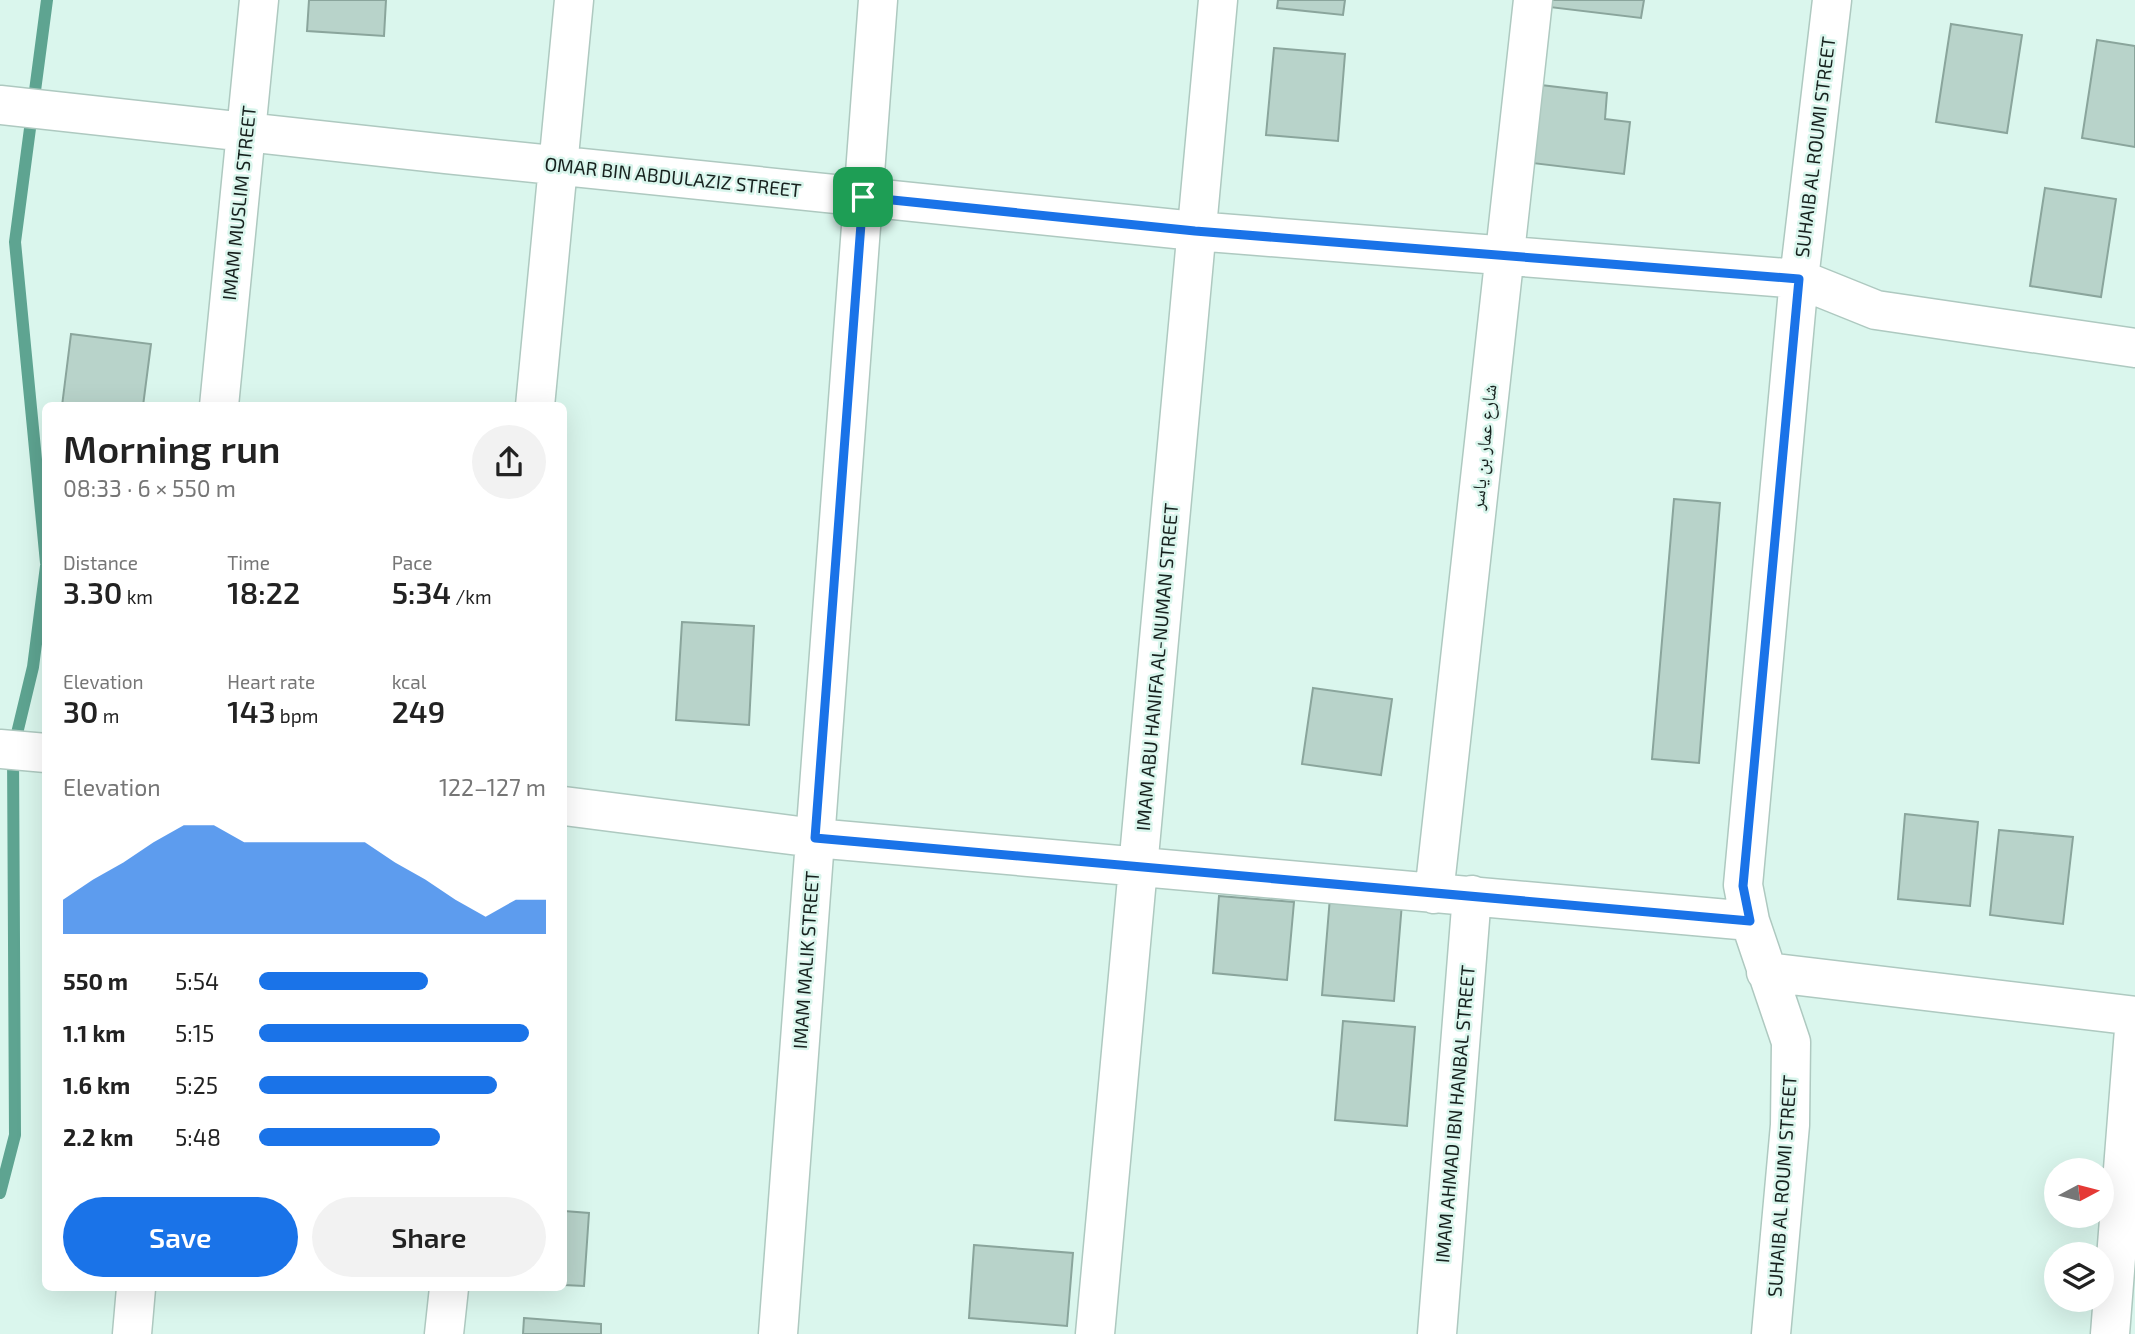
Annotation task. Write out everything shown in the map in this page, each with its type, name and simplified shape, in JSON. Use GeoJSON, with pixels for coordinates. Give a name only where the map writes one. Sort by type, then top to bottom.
{"type":"FeatureCollection","features":[{"type":"Feature","properties":{"kind":"street","name":"IMAM MUSLIM STREET"},"geometry":{"type":"LineString","coordinates":[[219,402],[259,0]]}},
{"type":"Feature","properties":{"kind":"street"},"geometry":{"type":"LineString","coordinates":[[535,402],[574,0]]}},
{"type":"Feature","properties":{"kind":"street","name":"IMAM MALIK STREET"},"geometry":{"type":"LineString","coordinates":[[778,1334],[878,0]]}},
{"type":"Feature","properties":{"kind":"street","name":"IMAM ABU HANIFA AL-NUMAN STREET"},"geometry":{"type":"LineString","coordinates":[[1095,1334],[1140,869],[1195,231],[1218,0]]}},
{"type":"Feature","properties":{"kind":"street","name":"شارع عمار بن ياسر"},"geometry":{"type":"LineString","coordinates":[[1434,894],[1533,0]]}},
{"type":"Feature","properties":{"kind":"street","name":"SUHAIB AL ROUMI STREET"},"geometry":{"type":"LineString","coordinates":[[1772,1334],[1790,1125],[1791,1042],[1750,921],[1743,886],[1799,279],[1832,0]]}},
{"type":"Feature","properties":{"kind":"street","name":"OMAR BIN ABDULAZIZ STREET"},"geometry":{"type":"LineString","coordinates":[[0,105],[558,166],[1195,231],[1799,279],[1876,310],[2135,348]]}},
{"type":"Feature","properties":{"kind":"street"},"geometry":{"type":"LineString","coordinates":[[0,749],[42,753]]}},
{"type":"Feature","properties":{"kind":"street"},"geometry":{"type":"LineString","coordinates":[[567,806],[815,838],[1140,869],[1472,895],[1750,921]]}},
{"type":"Feature","properties":{"kind":"street","name":"IMAM AHMAD IBN HANBAL STREET"},"geometry":{"type":"LineString","coordinates":[[1437,1334],[1472,895]]}},
{"type":"Feature","properties":{"kind":"street"},"geometry":{"type":"LineString","coordinates":[[1766,972],[2135,1016],[2110,1334]]}},
{"type":"Feature","properties":{"kind":"street"},"geometry":{"type":"LineString","coordinates":[[132,1334],[136,1291]]}},
{"type":"Feature","properties":{"kind":"street"},"geometry":{"type":"LineString","coordinates":[[444,1334],[449,1291]]}},
{"type":"Feature","properties":{"kind":"building"},"geometry":{"type":"Polygon","coordinates":[[[309,0],[386,0],[384,36],[307,31],[309,0]]]}},
{"type":"Feature","properties":{"kind":"building"},"geometry":{"type":"Polygon","coordinates":[[[1278,0],[1345,0],[1343,15],[1277,8],[1278,0]]]}},
{"type":"Feature","properties":{"kind":"building"},"geometry":{"type":"Polygon","coordinates":[[[1550,0],[1644,0],[1641,18],[1549,7],[1550,0]]]}},
{"type":"Feature","properties":{"kind":"building"},"geometry":{"type":"Polygon","coordinates":[[[1951,24],[2022,35],[2007,133],[1936,122],[1951,24]]]}},
{"type":"Feature","properties":{"kind":"building"},"geometry":{"type":"Polygon","coordinates":[[[2097,40],[2135,46],[2135,147],[2082,138],[2097,40]]]}},
{"type":"Feature","properties":{"kind":"building"},"geometry":{"type":"Polygon","coordinates":[[[1274,48],[1345,54],[1338,141],[1266,135],[1274,48]]]}},
{"type":"Feature","properties":{"kind":"building"},"geometry":{"type":"Polygon","coordinates":[[[1541,85],[1607,93],[1605,119],[1630,122],[1624,174],[1532,163],[1541,85]]]}},
{"type":"Feature","properties":{"kind":"building"},"geometry":{"type":"Polygon","coordinates":[[[2045,188],[2116,199],[2101,297],[2030,286],[2045,188]]]}},
{"type":"Feature","properties":{"kind":"building"},"geometry":{"type":"Polygon","coordinates":[[[71,334],[151,344],[144,402],[62,402],[71,334]]]}},
{"type":"Feature","properties":{"kind":"building"},"geometry":{"type":"Polygon","coordinates":[[[1674,499],[1720,503],[1699,763],[1652,759],[1674,499]]]}},
{"type":"Feature","properties":{"kind":"building"},"geometry":{"type":"Polygon","coordinates":[[[682,622],[754,626],[749,725],[676,720],[682,622]]]}},
{"type":"Feature","properties":{"kind":"building"},"geometry":{"type":"Polygon","coordinates":[[[1313,688],[1392,699],[1381,775],[1302,764],[1313,688]]]}},
{"type":"Feature","properties":{"kind":"building"},"geometry":{"type":"Polygon","coordinates":[[[1905,814],[1978,822],[1970,906],[1898,899],[1905,814]]]}},
{"type":"Feature","properties":{"kind":"building"},"geometry":{"type":"Polygon","coordinates":[[[1999,830],[2073,837],[2063,924],[1990,915],[1999,830]]]}},
{"type":"Feature","properties":{"kind":"building"},"geometry":{"type":"Polygon","coordinates":[[[1219,896],[1294,902],[1287,980],[1213,973],[1219,896]]]}},
{"type":"Feature","properties":{"kind":"building"},"geometry":{"type":"Polygon","coordinates":[[[1330,897],[1402,903],[1394,1001],[1322,995],[1330,897]]]}},
{"type":"Feature","properties":{"kind":"building"},"geometry":{"type":"Polygon","coordinates":[[[1343,1021],[1415,1027],[1407,1126],[1335,1120],[1343,1021]]]}},
{"type":"Feature","properties":{"kind":"building"},"geometry":{"type":"Polygon","coordinates":[[[567,1211],[589,1213],[584,1286],[567,1285],[567,1211]]]}},
{"type":"Feature","properties":{"kind":"building"},"geometry":{"type":"Polygon","coordinates":[[[974,1245],[1073,1253],[1067,1326],[969,1318],[974,1245]]]}},
{"type":"Feature","properties":{"kind":"building"},"geometry":{"type":"Polygon","coordinates":[[[524,1318],[601,1324],[601,1334],[523,1334],[524,1318]]]}},
{"type":"Feature","properties":{"kind":"waterway"},"geometry":{"type":"LineString","coordinates":[[42,522],[15,242],[47,0]]}},
{"type":"Feature","properties":{"kind":"waterway"},"geometry":{"type":"LineString","coordinates":[[0,1193],[15,1135],[13,750],[33,667],[42,597]]}},
{"type":"Feature","properties":{"kind":"route"},"geometry":{"type":"LineString","coordinates":[[863,197],[1195,231],[1799,279],[1743,886],[1750,921],[815,838],[863,197]]}}]}
